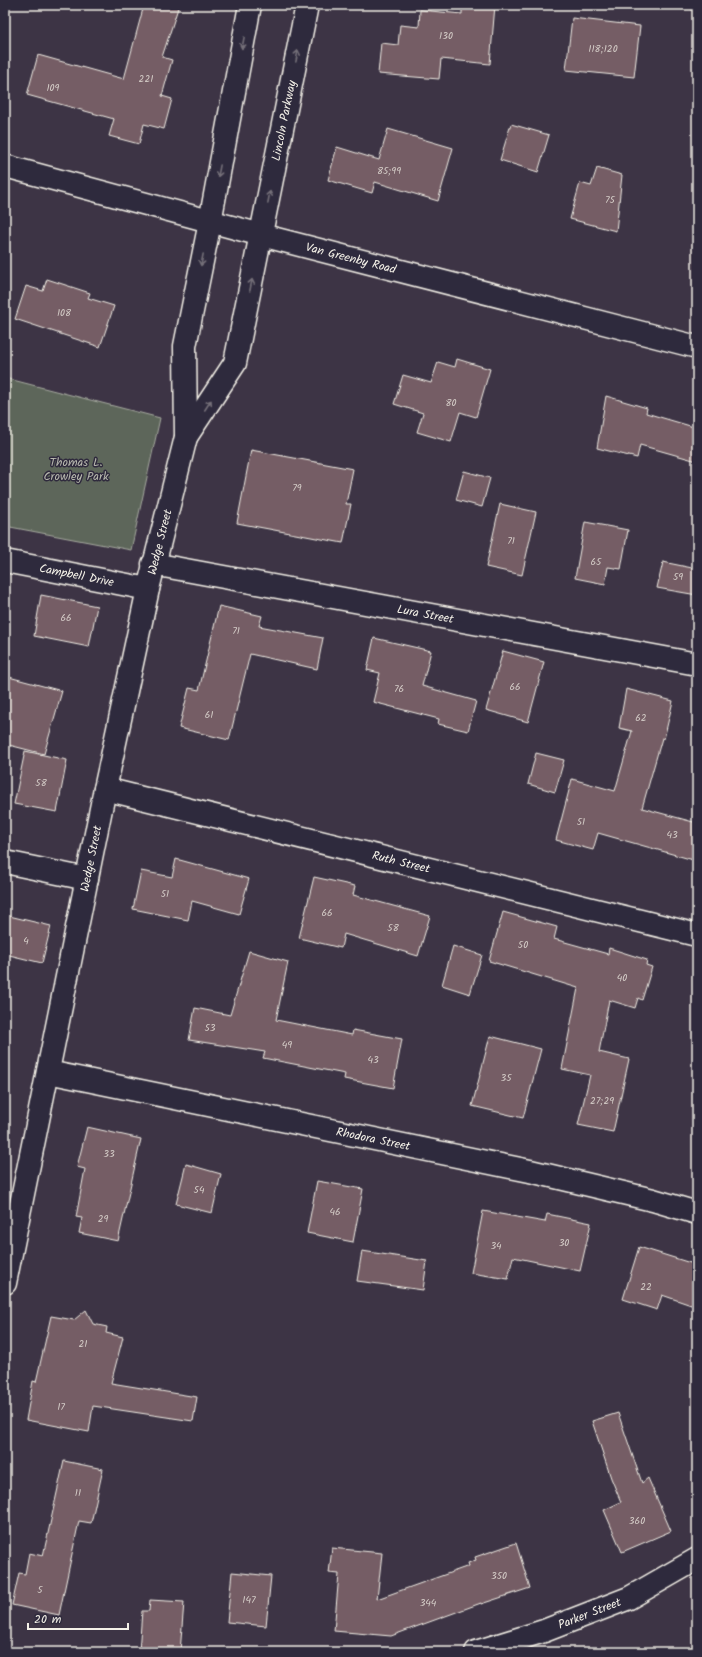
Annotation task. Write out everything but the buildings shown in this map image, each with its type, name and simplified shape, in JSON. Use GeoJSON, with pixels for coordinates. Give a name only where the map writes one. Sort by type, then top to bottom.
{"type":"FeatureCollection","features":[{"type":"Feature","properties":{"kind":"street"},"geometry":{"type":"LineString","coordinates":[[210,222],[250,5]]}},
{"type":"Feature","properties":{"kind":"street","name":"Lincoln Parkway"},"geometry":{"type":"LineString","coordinates":[[261,235],[307,5]]}},
{"type":"Feature","properties":{"kind":"street","name":"Van Greenby Road"},"geometry":{"type":"LineString","coordinates":[[5,166],[210,222],[697,347]]}},
{"type":"Feature","properties":{"kind":"street","name":"Wedge Street"},"geometry":{"type":"LineString","coordinates":[[5,1283],[9,1238],[48,1072],[105,790],[153,564],[186,437],[185,346],[210,222]]}},
{"type":"Feature","properties":{"kind":"street","name":"Wedge Street"},"geometry":{"type":"LineString","coordinates":[[186,437],[235,363],[261,235]]}},
{"type":"Feature","properties":{"kind":"street","name":"Campbell Drive"},"geometry":{"type":"LineString","coordinates":[[5,561],[148,589]]}},
{"type":"Feature","properties":{"kind":"street","name":"Lura Street"},"geometry":{"type":"LineString","coordinates":[[153,564],[697,664]]}},
{"type":"Feature","properties":{"kind":"street","name":"Ruth Street"},"geometry":{"type":"LineString","coordinates":[[105,790],[697,934]]}},
{"type":"Feature","properties":{"kind":"street"},"geometry":{"type":"LineString","coordinates":[[5,862],[87,879]]}},
{"type":"Feature","properties":{"kind":"street","name":"Rhodora Street"},"geometry":{"type":"LineString","coordinates":[[48,1072],[530,1171],[653,1200],[697,1213]]}},
{"type":"Feature","properties":{"kind":"street","name":"Parker Street"},"geometry":{"type":"LineString","coordinates":[[476,1652],[544,1631],[629,1598],[697,1559]]}},
{"type":"Feature","properties":{"kind":"green space","name":"Thomas L. Crowley Park"},"geometry":{"type":"Polygon","coordinates":[[[5,378],[160,418],[131,550],[5,526],[5,378]]]}}]}
